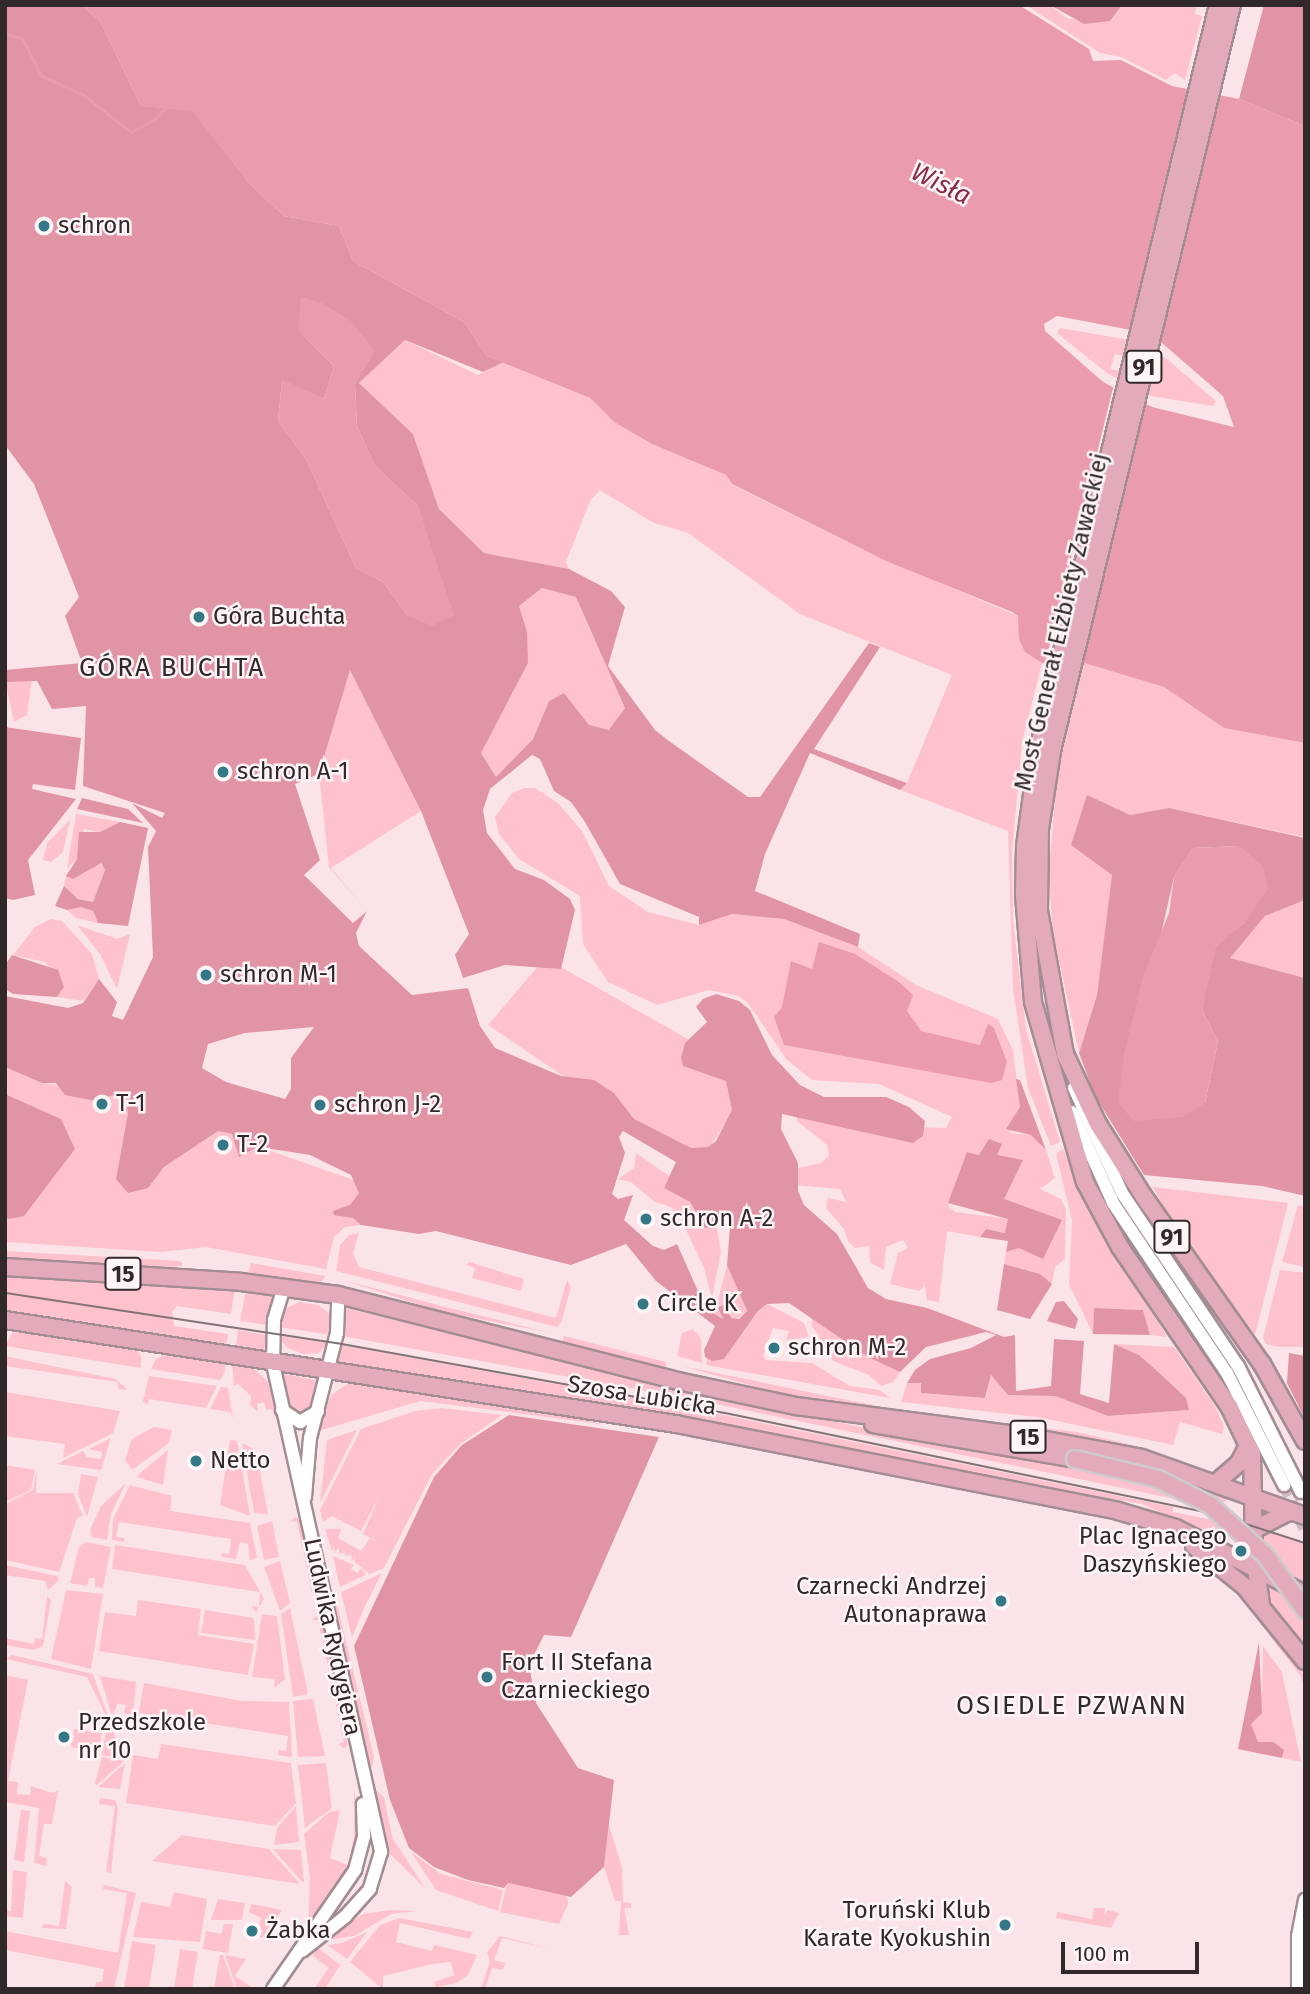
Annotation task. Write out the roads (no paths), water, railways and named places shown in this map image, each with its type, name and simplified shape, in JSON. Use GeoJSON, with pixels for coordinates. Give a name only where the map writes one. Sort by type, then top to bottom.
{"type":"FeatureCollection","features":[{"type":"Feature","properties":{"kind":"main road","name":"Most Generał Elżbiety Zawackiej"},"geometry":{"type":"LineString","coordinates":[[1218,5],[1031,791],[1025,913],[1033,1002],[1074,1153],[1099,1212],[1229,1406],[1248,1445]]}},
{"type":"Feature","properties":{"kind":"main road","name":"Most Generał Elżbiety Zawackiej"},"geometry":{"type":"LineString","coordinates":[[1232,5],[1046,786],[1039,911],[1065,1054],[1098,1124],[1144,1197],[1291,1411],[1305,1441]]}},
{"type":"Feature","properties":{"kind":"main road","name":"Szosa Lubicka"},"geometry":{"type":"LineString","coordinates":[[5,1267],[284,1287],[338,1295],[678,1381],[796,1406],[1094,1447],[1217,1482],[1255,1497]]}},
{"type":"Feature","properties":{"kind":"main road","name":"Szosa Lubicka"},"geometry":{"type":"LineString","coordinates":[[5,1320],[273,1364],[712,1430],[1126,1512],[1185,1532],[1256,1572]]}},
{"type":"Feature","properties":{"kind":"main road"},"geometry":{"type":"LineString","coordinates":[[796,1406],[900,1431],[1075,1459],[1158,1479],[1210,1506],[1265,1555],[1305,1610]]}},
{"type":"Feature","properties":{"kind":"main road"},"geometry":{"type":"LineString","coordinates":[[1217,1482],[1239,1463],[1248,1445]]}},
{"type":"Feature","properties":{"kind":"main road","name":"91"},"geometry":{"type":"LineString","coordinates":[[1248,1445],[1255,1497],[1256,1572],[1261,1605],[1305,1661]]}},
{"type":"Feature","properties":{"kind":"main road","name":"15"},"geometry":{"type":"LineString","coordinates":[[1255,1497],[1298,1514]]}},
{"type":"Feature","properties":{"kind":"main road"},"geometry":{"type":"LineString","coordinates":[[1255,1529],[1298,1514]]}},
{"type":"Feature","properties":{"kind":"main road"},"geometry":{"type":"LineString","coordinates":[[1185,1532],[1197,1549],[1261,1605]]}},
{"type":"Feature","properties":{"kind":"main road","name":"15"},"geometry":{"type":"LineString","coordinates":[[1256,1572],[1305,1594]]}},
{"type":"Feature","properties":{"kind":"street"},"geometry":{"type":"LineString","coordinates":[[1046,1053],[1113,1203],[1227,1373],[1284,1485]]}},
{"type":"Feature","properties":{"kind":"street"},"geometry":{"type":"LineString","coordinates":[[1065,1054],[1081,1107],[1122,1193],[1238,1366],[1301,1492]]}},
{"type":"Feature","properties":{"kind":"street","name":"Ludwika Rydygiera"},"geometry":{"type":"LineString","coordinates":[[284,1287],[274,1320],[273,1364],[280,1405],[359,1763],[380,1844],[377,1878],[346,1916],[302,1951]]}},
{"type":"Feature","properties":{"kind":"street","name":"Ludwika Rydygiera"},"geometry":{"type":"LineString","coordinates":[[305,1511],[306,1460],[337,1333],[338,1295]]}},
{"type":"Feature","properties":{"kind":"street"},"geometry":{"type":"LineString","coordinates":[[280,1405],[286,1416],[300,1422],[318,1410]]}},
{"type":"Feature","properties":{"kind":"street","name":"Ludwika Rydygiera"},"geometry":{"type":"LineString","coordinates":[[273,1989],[348,1883],[361,1855],[364,1811],[359,1763]]}},
{"type":"Feature","properties":{"kind":"street"},"geometry":{"type":"LineString","coordinates":[[1298,1989],[1298,1936],[1305,1900]]}},
{"type":"Feature","properties":{"kind":"street"},"geometry":{"type":"LineString","coordinates":[[1298,1989],[1305,1956]]}},
{"type":"Feature","properties":{"kind":"street"},"geometry":{"type":"LineString","coordinates":[[1298,1989],[1305,1976]]}},
{"type":"Feature","properties":{"kind":"water","name":"Wisła"},"geometry":{"type":"Polygon","coordinates":[[[81,5],[1019,5],[1089,49],[1093,61],[1121,60],[1172,86],[1239,99],[1305,126],[1305,743],[1224,728],[1164,687],[1081,662],[1061,670],[1042,663],[1025,652],[1019,639],[1018,616],[1012,612],[886,561],[732,484],[726,475],[652,444],[614,422],[590,398],[487,356],[464,322],[353,261],[339,226],[284,216],[250,184],[192,111],[141,106],[100,21],[81,5]],[[1057,316],[1044,324],[1045,331],[1103,382],[1152,407],[1234,427],[1223,396],[1162,343],[1131,330],[1057,316]]]}},
{"type":"Feature","properties":{"kind":"water"},"geometry":{"type":"Polygon","coordinates":[[[301,297],[322,303],[351,321],[375,351],[355,385],[357,426],[375,466],[417,505],[454,615],[432,626],[408,616],[383,582],[356,568],[306,459],[278,421],[282,379],[324,399],[334,366],[298,330],[301,297]]]}},
{"type":"Feature","properties":{"kind":"water"},"geometry":{"type":"Polygon","coordinates":[[[1239,846],[1263,866],[1268,889],[1245,922],[1216,947],[1202,1010],[1218,1041],[1205,1103],[1183,1117],[1134,1121],[1118,1103],[1124,1054],[1143,976],[1169,913],[1174,877],[1193,848],[1239,846]]]}},
{"type":"Feature","properties":{"kind":"water"},"geometry":{"type":"Polygon","coordinates":[[[819,942],[855,954],[899,982],[913,995],[907,1011],[921,1031],[980,1045],[988,1024],[994,1028],[1007,1062],[1002,1080],[991,1083],[784,1045],[774,1017],[782,1007],[791,961],[812,969],[819,942]]]}},
{"type":"Feature","properties":{"kind":"waterway"},"geometry":{"type":"LineString","coordinates":[[5,33],[23,39],[42,76],[84,95],[131,132],[154,120],[165,108]]}},
{"type":"Feature","properties":{"kind":"tunnel"},"geometry":{"type":"LineString","coordinates":[[1284,1485],[1305,1530]]}},
{"type":"Feature","properties":{"kind":"tram line"},"geometry":{"type":"LineString","coordinates":[[5,1293],[336,1343],[725,1413],[1215,1514],[1305,1543]]}},
{"type":"Feature","properties":{"kind":"place","name":"schron"},"geometry":{"type":"Point","coordinates":[44,226]}},
{"type":"Feature","properties":{"kind":"place","name":"Góra Buchta"},"geometry":{"type":"Point","coordinates":[199,617]}},
{"type":"Feature","properties":{"kind":"place","name":"schron A-1"},"geometry":{"type":"Point","coordinates":[223,772]}},
{"type":"Feature","properties":{"kind":"place","name":"schron M-1"},"geometry":{"type":"Point","coordinates":[206,975]}},
{"type":"Feature","properties":{"kind":"place","name":"T-1"},"geometry":{"type":"Point","coordinates":[102,1104]}},
{"type":"Feature","properties":{"kind":"place","name":"schron J-2"},"geometry":{"type":"Point","coordinates":[320,1105]}},
{"type":"Feature","properties":{"kind":"place","name":"T-2"},"geometry":{"type":"Point","coordinates":[223,1145]}},
{"type":"Feature","properties":{"kind":"place","name":"schron A-2"},"geometry":{"type":"Point","coordinates":[646,1219]}},
{"type":"Feature","properties":{"kind":"place","name":"Circle K"},"geometry":{"type":"Point","coordinates":[643,1304]}},
{"type":"Feature","properties":{"kind":"place","name":"schron M-2"},"geometry":{"type":"Point","coordinates":[774,1348]}},
{"type":"Feature","properties":{"kind":"place","name":"Netto"},"geometry":{"type":"Point","coordinates":[196,1461]}},
{"type":"Feature","properties":{"kind":"place","name":"Plac Ignacego Daszyńskiego"},"geometry":{"type":"Point","coordinates":[1241,1551]}},
{"type":"Feature","properties":{"kind":"place","name":"Czarnecki Andrzej Autonaprawa"},"geometry":{"type":"Point","coordinates":[1001,1601]}},
{"type":"Feature","properties":{"kind":"place","name":"Fort II Stefana Czarnieckiego"},"geometry":{"type":"Point","coordinates":[487,1677]}},
{"type":"Feature","properties":{"kind":"place","name":"Przedszkole nr 10"},"geometry":{"type":"Point","coordinates":[64,1737]}},
{"type":"Feature","properties":{"kind":"place","name":"Toruński Klub Karate Kyokushin"},"geometry":{"type":"Point","coordinates":[1005,1925]}},
{"type":"Feature","properties":{"kind":"place","name":"Żabka"},"geometry":{"type":"Point","coordinates":[252,1931]}},
{"type":"Feature","properties":{"kind":"district","name":"GÓRA BUCHTA"},"geometry":{"type":"Point","coordinates":[172,668]}},
{"type":"Feature","properties":{"kind":"district","name":"OSIEDLE PZWANN"},"geometry":{"type":"Point","coordinates":[1072,1706]}}]}
